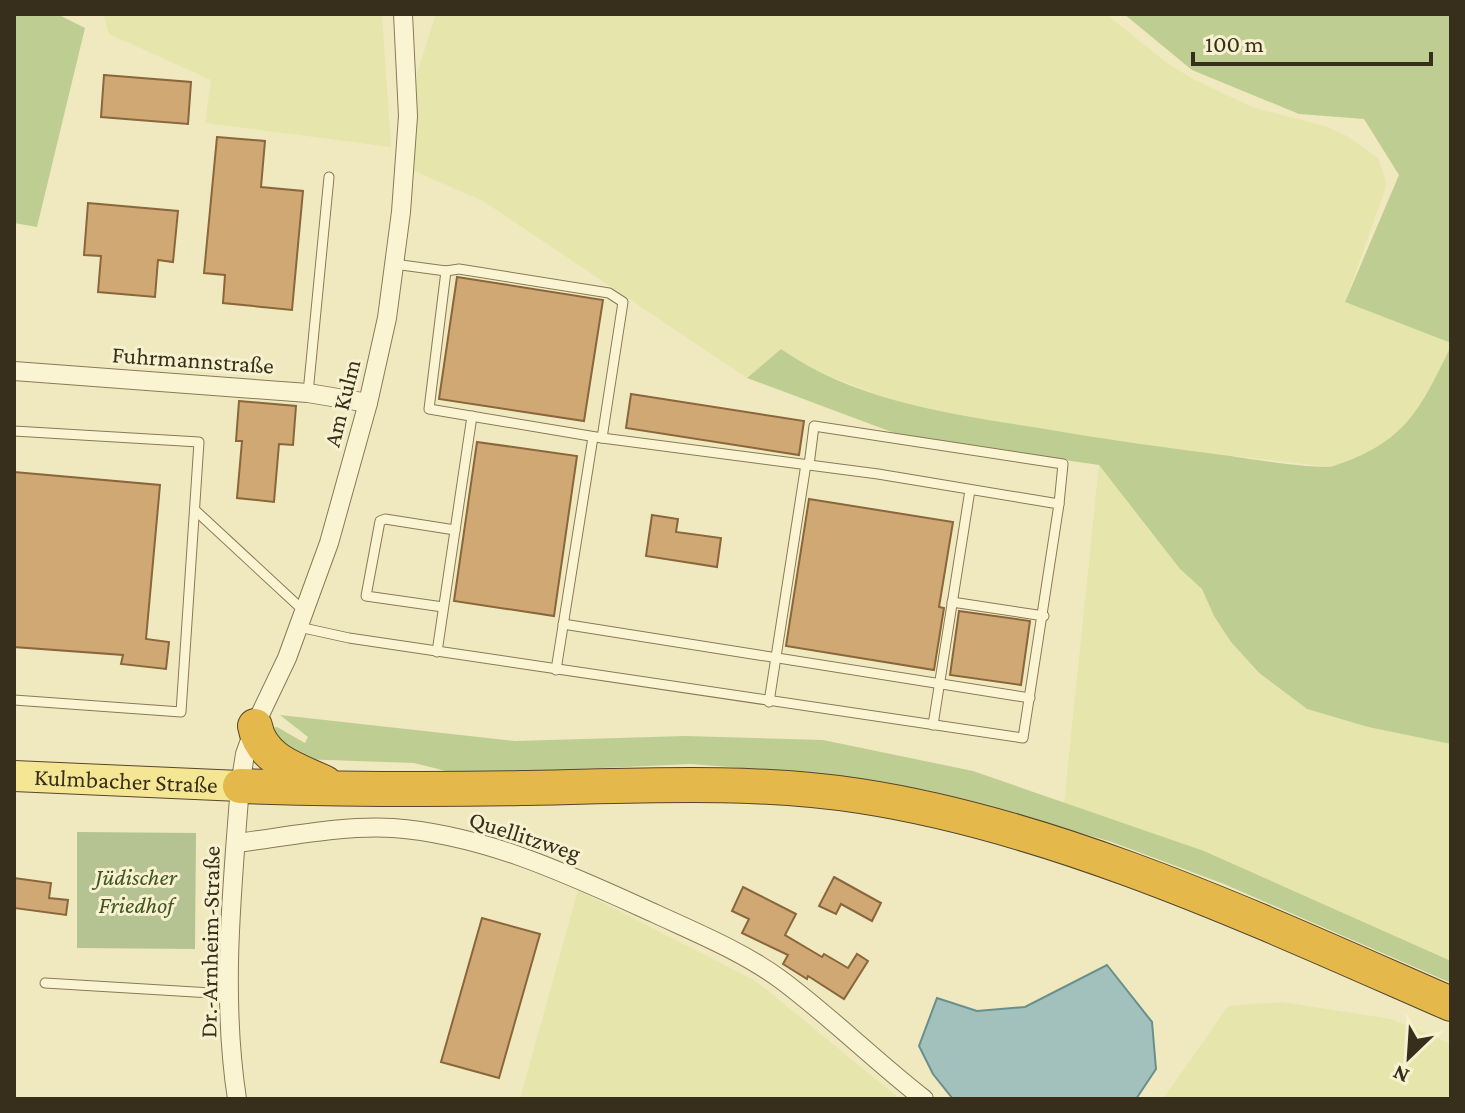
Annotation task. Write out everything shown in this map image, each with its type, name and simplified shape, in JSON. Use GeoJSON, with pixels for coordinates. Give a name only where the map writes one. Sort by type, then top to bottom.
{"type":"FeatureCollection","features":[{"type":"Feature","properties":{"kind":"highway"},"geometry":{"type":"LineString","coordinates":[[255,726],[261,744],[274,757],[336,789]]}},
{"type":"Feature","properties":{"kind":"highway"},"geometry":{"type":"LineString","coordinates":[[240,786],[523,788],[692,783],[861,796],[968,819],[1108,863],[1215,902],[1451,1004]]}},
{"type":"Feature","properties":{"kind":"main road","name":"Kulmbacher Straße"},"geometry":{"type":"LineString","coordinates":[[14,776],[240,786]]}},
{"type":"Feature","properties":{"kind":"street","name":"Am Kulm"},"geometry":{"type":"LineString","coordinates":[[240,786],[245,754],[255,726],[302,619],[339,513],[387,318],[408,116],[403,14]]}},
{"type":"Feature","properties":{"kind":"street","name":"Fuhrmannstraße"},"geometry":{"type":"LineString","coordinates":[[14,371],[308,393],[368,403]]}},
{"type":"Feature","properties":{"kind":"street","name":"Dr.-Arnheim-Straße"},"geometry":{"type":"LineString","coordinates":[[237,1099],[228,994],[240,786]]}},
{"type":"Feature","properties":{"kind":"street","name":"Quellitzweg"},"geometry":{"type":"LineString","coordinates":[[236,843],[390,828],[438,834],[493,847],[559,870],[708,938],[777,977],[924,1099]]}},
{"type":"Feature","properties":{"kind":"lane"},"geometry":{"type":"LineString","coordinates":[[308,393],[329,177]]}},
{"type":"Feature","properties":{"kind":"lane"},"geometry":{"type":"LineString","coordinates":[[394,264],[446,271],[459,269],[609,293],[623,302],[556,670]]}},
{"type":"Feature","properties":{"kind":"lane"},"geometry":{"type":"LineString","coordinates":[[446,271],[429,409],[598,438],[808,464],[1059,504]]}},
{"type":"Feature","properties":{"kind":"lane"},"geometry":{"type":"LineString","coordinates":[[437,652],[472,416]]}},
{"type":"Feature","properties":{"kind":"lane"},"geometry":{"type":"LineString","coordinates":[[196,511],[302,619],[322,633],[769,702],[1023,738],[1044,616],[1063,464],[814,426],[769,702]]}},
{"type":"Feature","properties":{"kind":"lane"},"geometry":{"type":"LineString","coordinates":[[14,431],[199,442],[181,712],[14,700]]}},
{"type":"Feature","properties":{"kind":"lane"},"geometry":{"type":"LineString","coordinates":[[933,725],[970,490]]}},
{"type":"Feature","properties":{"kind":"lane"},"geometry":{"type":"LineString","coordinates":[[443,607],[366,596],[380,521],[385,519],[455,530]]}},
{"type":"Feature","properties":{"kind":"lane"},"geometry":{"type":"LineString","coordinates":[[952,602],[1044,616]]}},
{"type":"Feature","properties":{"kind":"lane"},"geometry":{"type":"LineString","coordinates":[[563,624],[1030,698]]}},
{"type":"Feature","properties":{"kind":"lane"},"geometry":{"type":"LineString","coordinates":[[45,983],[228,994]]}},
{"type":"Feature","properties":{"kind":"green space"},"geometry":{"type":"Polygon","coordinates":[[[14,14],[57,14],[85,28],[37,227],[14,223],[14,14]]]}},
{"type":"Feature","properties":{"kind":"green space"},"geometry":{"type":"Polygon","coordinates":[[[103,14],[382,14],[391,147],[205,123],[211,80],[109,34],[103,14]]]}},
{"type":"Feature","properties":{"kind":"green space"},"geometry":{"type":"Polygon","coordinates":[[[436,14],[1106,14],[1167,63],[1195,80],[1252,107],[1328,127],[1349,137],[1378,158],[1387,184],[1345,302],[1451,343],[1451,346],[1430,391],[1409,424],[1377,449],[1329,467],[1141,445],[975,420],[900,403],[808,368],[781,349],[747,378],[483,201],[414,171],[417,73],[436,14]]]}},
{"type":"Feature","properties":{"kind":"green space"},"geometry":{"type":"Polygon","coordinates":[[[1124,14],[1451,14],[1451,343],[1345,302],[1399,175],[1364,119],[1299,114],[1192,70],[1124,14]]]}},
{"type":"Feature","properties":{"kind":"green space"},"geometry":{"type":"Polygon","coordinates":[[[1451,346],[1451,744],[1368,727],[1307,709],[1259,673],[1231,642],[1214,616],[1202,589],[1180,569],[1099,465],[905,437],[747,378],[781,349],[840,381],[938,411],[1135,443],[1325,467],[1357,457],[1394,435],[1430,389],[1451,346]]]}},
{"type":"Feature","properties":{"kind":"green space"},"geometry":{"type":"Polygon","coordinates":[[[1099,465],[1180,569],[1202,589],[1214,616],[1231,642],[1259,674],[1307,709],[1368,727],[1451,744],[1451,961],[1064,803],[1099,465]]]}},
{"type":"Feature","properties":{"kind":"green space"},"geometry":{"type":"Polygon","coordinates":[[[280,715],[515,741],[685,736],[823,740],[973,771],[1204,851],[1451,961],[1451,983],[1224,884],[1109,841],[929,791],[841,776],[691,764],[494,773],[450,772],[414,763],[289,758],[271,728],[277,727],[305,743],[308,737],[280,715]]]}},
{"type":"Feature","properties":{"kind":"green space","name":"Jüdischer Friedhof"},"geometry":{"type":"Polygon","coordinates":[[[77,832],[196,833],[195,949],[77,948],[77,832]]]}},
{"type":"Feature","properties":{"kind":"green space"},"geometry":{"type":"Polygon","coordinates":[[[578,890],[756,981],[900,1099],[520,1099],[578,890]]]}},
{"type":"Feature","properties":{"kind":"green space"},"geometry":{"type":"Polygon","coordinates":[[[1282,1002],[1391,1019],[1451,1044],[1451,1099],[1163,1099],[1228,1006],[1282,1002]]]}},
{"type":"Feature","properties":{"kind":"water"},"geometry":{"type":"Polygon","coordinates":[[[1107,965],[1152,1022],[1156,1069],[1136,1099],[953,1099],[933,1074],[919,1046],[937,998],[977,1011],[1025,1007],[1107,965]]]}},
{"type":"Feature","properties":{"kind":"building"},"geometry":{"type":"Polygon","coordinates":[[[104,75],[191,82],[188,124],[101,117],[104,75]]]}},
{"type":"Feature","properties":{"kind":"building"},"geometry":{"type":"Polygon","coordinates":[[[217,137],[265,141],[261,187],[303,191],[292,310],[223,303],[225,275],[204,273],[217,137]]]}},
{"type":"Feature","properties":{"kind":"building"},"geometry":{"type":"Polygon","coordinates":[[[88,203],[178,211],[173,262],[158,260],[155,297],[98,292],[101,256],[84,255],[88,203]]]}},
{"type":"Feature","properties":{"kind":"building"},"geometry":{"type":"Polygon","coordinates":[[[457,277],[603,300],[584,421],[439,399],[457,277]]]}},
{"type":"Feature","properties":{"kind":"building"},"geometry":{"type":"Polygon","coordinates":[[[631,394],[804,421],[799,455],[626,428],[631,394]]]}},
{"type":"Feature","properties":{"kind":"building"},"geometry":{"type":"Polygon","coordinates":[[[239,401],[296,406],[293,445],[279,444],[274,502],[237,498],[242,441],[236,441],[239,401]]]}},
{"type":"Feature","properties":{"kind":"building"},"geometry":{"type":"Polygon","coordinates":[[[477,442],[577,456],[554,616],[454,601],[477,442]]]}},
{"type":"Feature","properties":{"kind":"building"},"geometry":{"type":"Polygon","coordinates":[[[14,472],[160,485],[146,639],[169,642],[166,669],[121,664],[123,655],[14,647],[14,472]]]}},
{"type":"Feature","properties":{"kind":"building"},"geometry":{"type":"Polygon","coordinates":[[[809,499],[953,522],[939,607],[944,608],[934,670],[786,646],[809,499]]]}},
{"type":"Feature","properties":{"kind":"building"},"geometry":{"type":"Polygon","coordinates":[[[652,515],[678,519],[676,532],[721,538],[717,567],[646,556],[652,515]]]}},
{"type":"Feature","properties":{"kind":"building"},"geometry":{"type":"Polygon","coordinates":[[[959,611],[1030,621],[1021,685],[950,675],[959,611]]]}},
{"type":"Feature","properties":{"kind":"building"},"geometry":{"type":"Polygon","coordinates":[[[834,877],[881,903],[872,921],[841,904],[836,914],[819,906],[834,877]]]}},
{"type":"Feature","properties":{"kind":"building"},"geometry":{"type":"Polygon","coordinates":[[[14,878],[51,883],[49,898],[68,900],[66,915],[14,908],[14,878]]]}},
{"type":"Feature","properties":{"kind":"building"},"geometry":{"type":"Polygon","coordinates":[[[743,887],[796,914],[785,935],[822,957],[824,954],[848,968],[857,954],[868,961],[844,999],[783,964],[788,955],[742,933],[749,919],[732,911],[743,887]]]}},
{"type":"Feature","properties":{"kind":"building"},"geometry":{"type":"Polygon","coordinates":[[[482,918],[540,934],[499,1078],[441,1062],[482,918]]]}}]}
